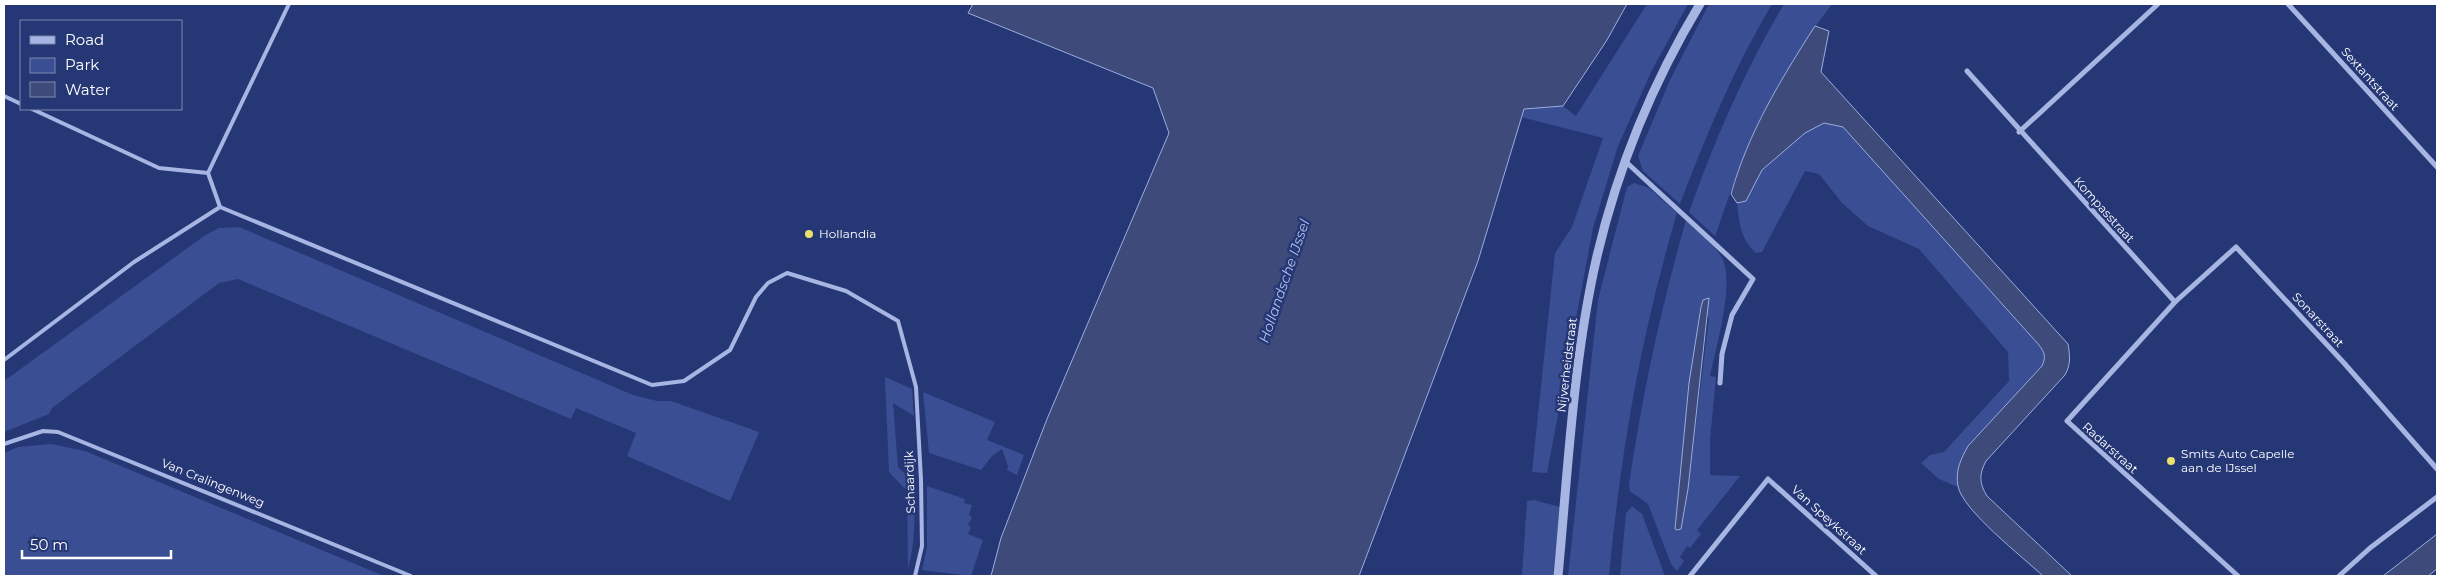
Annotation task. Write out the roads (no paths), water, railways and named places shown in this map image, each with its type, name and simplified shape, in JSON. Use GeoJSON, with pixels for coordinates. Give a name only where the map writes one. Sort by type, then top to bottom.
{"type":"FeatureCollection","features":[{"type":"Feature","properties":{"kind":"street","name":"Nijverheidstraat"},"geometry":{"type":"LineString","coordinates":[[1558,576],[1577,374],[1597,256],[1625,161],[1657,85],[1700,4]]}},
{"type":"Feature","properties":{"kind":"street"},"geometry":{"type":"LineString","coordinates":[[2019,132],[2158,4]]}},
{"type":"Feature","properties":{"kind":"street","name":"Sextantstraat"},"geometry":{"type":"LineString","coordinates":[[2288,4],[2437,167]]}},
{"type":"Feature","properties":{"kind":"street","name":"Kompasstraat"},"geometry":{"type":"LineString","coordinates":[[1966,72],[2174,302]]}},
{"type":"Feature","properties":{"kind":"street"},"geometry":{"type":"LineString","coordinates":[[1625,161],[1753,279],[1732,315],[1722,354],[1720,383]]}},
{"type":"Feature","properties":{"kind":"street","name":"Sonarstraat"},"geometry":{"type":"LineString","coordinates":[[2174,302],[2236,247],[2344,363],[2437,469]]}},
{"type":"Feature","properties":{"kind":"street","name":"Radarstraat"},"geometry":{"type":"LineString","coordinates":[[2174,302],[2066,421],[2238,576]]}},
{"type":"Feature","properties":{"kind":"street","name":"Van Speykstraat"},"geometry":{"type":"LineString","coordinates":[[1690,576],[1768,479],[1876,576]]}},
{"type":"Feature","properties":{"kind":"street"},"geometry":{"type":"LineString","coordinates":[[2339,576],[2370,548],[2437,496]]}},
{"type":"Feature","properties":{"kind":"lane"},"geometry":{"type":"LineString","coordinates":[[4,360],[134,262],[220,207],[208,173],[289,4]]}},
{"type":"Feature","properties":{"kind":"lane"},"geometry":{"type":"LineString","coordinates":[[4,96],[20,104]]}},
{"type":"Feature","properties":{"kind":"lane"},"geometry":{"type":"LineString","coordinates":[[34,110],[159,168],[208,173]]}},
{"type":"Feature","properties":{"kind":"lane","name":"Schaardijk"},"geometry":{"type":"LineString","coordinates":[[220,207],[652,385],[684,381],[730,350],[756,297],[768,283],[787,273],[846,291],[898,321],[916,387],[922,546],[915,576]]}},
{"type":"Feature","properties":{"kind":"lane","name":"Van Cralingenweg"},"geometry":{"type":"LineString","coordinates":[[4,444],[43,431],[58,432],[411,576]]}},
{"type":"Feature","properties":{"kind":"water","name":"Hollandsche IJssel"},"geometry":{"type":"Polygon","coordinates":[[[973,4],[1627,4],[1607,40],[1563,106],[1524,109],[1478,261],[1359,576],[991,576],[1001,538],[1047,419],[1169,133],[1153,88],[968,13],[973,4]]]}},
{"type":"Feature","properties":{"kind":"water"},"geometry":{"type":"Polygon","coordinates":[[[1815,26],[1829,31],[1821,72],[2068,344],[2070,360],[2065,375],[1986,461],[1981,478],[1982,487],[1987,496],[2072,576],[2043,576],[1970,508],[1962,496],[1957,480],[1961,460],[1968,446],[2042,366],[2044,355],[2039,345],[1843,127],[1824,123],[1805,133],[1762,170],[1746,201],[1737,203],[1731,194],[1738,171],[1756,128],[1778,86],[1815,26]]]}},
{"type":"Feature","properties":{"kind":"water"},"geometry":{"type":"Polygon","coordinates":[[[1709,298],[1688,489],[1681,529],[1677,530],[1675,529],[1689,383],[1701,307],[1703,300],[1709,298]]]}},
{"type":"Feature","properties":{"kind":"water"},"geometry":{"type":"Polygon","coordinates":[[[2437,534],[2437,569],[2428,576],[2383,576],[2437,534]]]}},
{"type":"Feature","properties":{"kind":"place","name":"Hollandia"},"geometry":{"type":"Point","coordinates":[809,234]}},
{"type":"Feature","properties":{"kind":"place","name":"Smits Auto Capelle aan de IJssel"},"geometry":{"type":"Point","coordinates":[2171,461]}}]}
